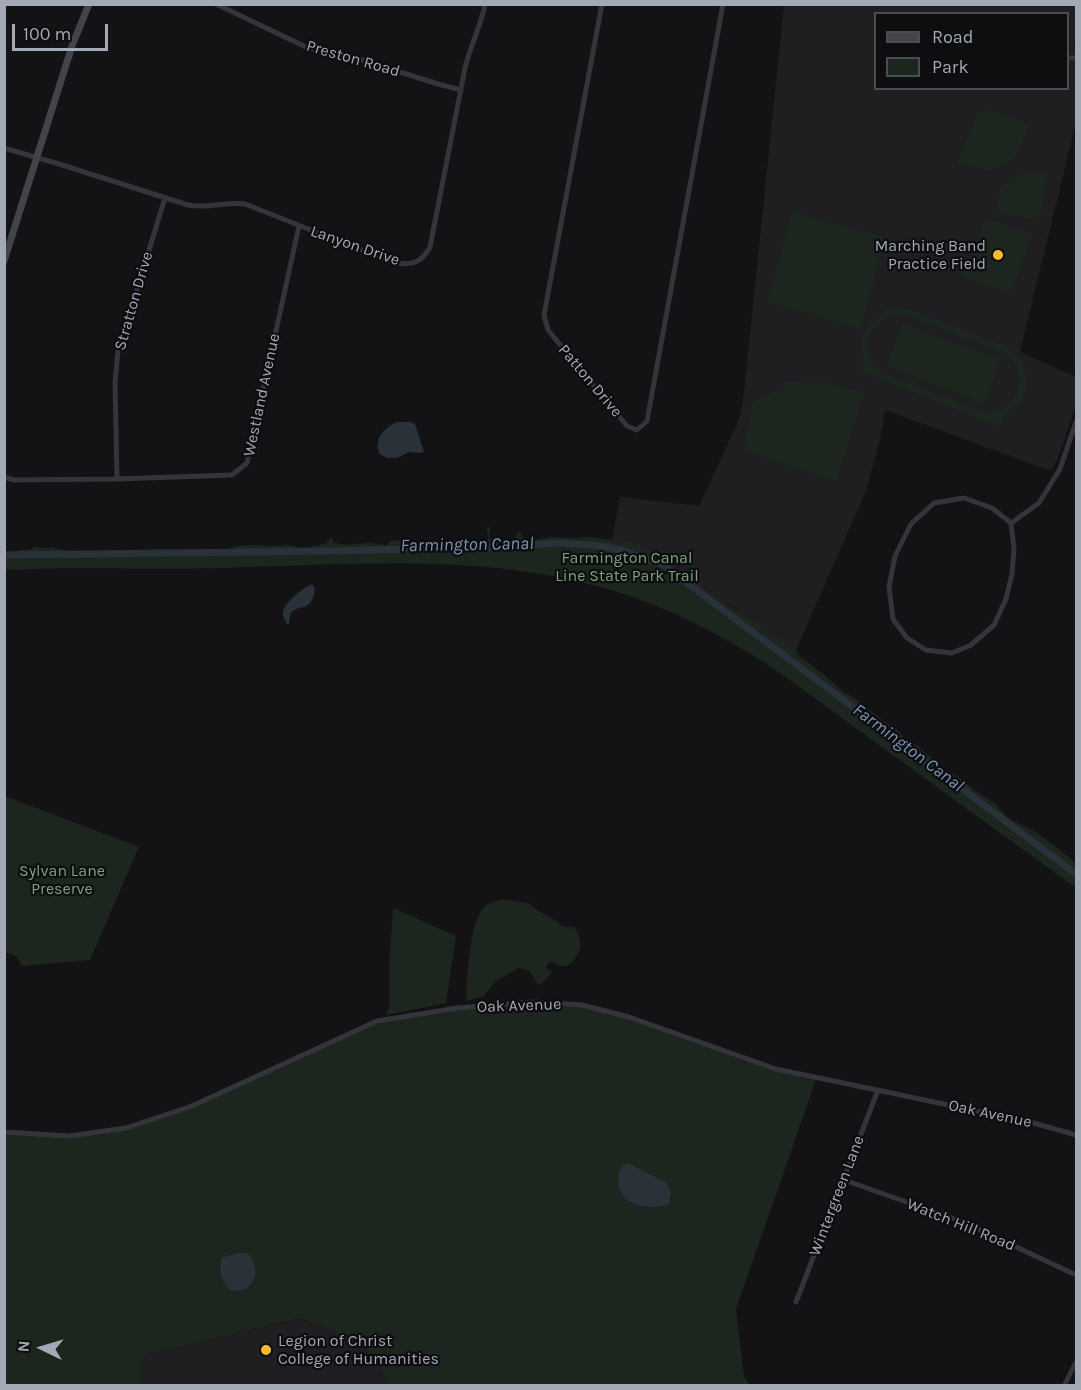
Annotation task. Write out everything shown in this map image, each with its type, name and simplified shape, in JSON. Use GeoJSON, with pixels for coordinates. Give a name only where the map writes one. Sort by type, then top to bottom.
{"type":"FeatureCollection","features":[{"type":"Feature","properties":{"kind":"street"},"geometry":{"type":"LineString","coordinates":[[4,261],[72,46],[89,4]]}},
{"type":"Feature","properties":{"kind":"street","name":"Preston Road"},"geometry":{"type":"LineString","coordinates":[[216,4],[308,48],[352,57],[461,90]]}},
{"type":"Feature","properties":{"kind":"street","name":"Lanyon Drive"},"geometry":{"type":"LineString","coordinates":[[4,148],[197,207],[228,203],[245,204],[392,262],[407,264],[421,259],[426,254],[431,241],[467,59],[482,21],[485,4]]}},
{"type":"Feature","properties":{"kind":"street","name":"Patton Drive"},"geometry":{"type":"LineString","coordinates":[[602,4],[544,315],[548,330],[627,426],[637,430],[647,421],[723,4]]}},
{"type":"Feature","properties":{"kind":"street","name":"Stratton Drive"},"geometry":{"type":"LineString","coordinates":[[117,479],[118,351],[165,198]]}},
{"type":"Feature","properties":{"kind":"street","name":"Westland Avenue"},"geometry":{"type":"LineString","coordinates":[[4,477],[14,480],[232,475],[247,463],[299,226]]}},
{"type":"Feature","properties":{"kind":"street"},"geometry":{"type":"LineString","coordinates":[[1011,523],[1039,502],[1060,469],[1077,422]]}},
{"type":"Feature","properties":{"kind":"street"},"geometry":{"type":"LineString","coordinates":[[964,498],[992,508],[1011,523],[1014,548],[1012,574],[1006,599],[994,625],[971,645],[952,653],[926,650],[907,638],[893,619],[889,587],[895,556],[911,524],[934,503],[964,498]]}},
{"type":"Feature","properties":{"kind":"street","name":"Oak Avenue"},"geometry":{"type":"LineString","coordinates":[[4,1132],[69,1136],[126,1128],[192,1106],[377,1021],[457,1008],[534,1002],[582,1005],[629,1017],[777,1069],[1030,1122],[1077,1135]]}},
{"type":"Feature","properties":{"kind":"street","name":"Wintergreen Lane"},"geometry":{"type":"LineString","coordinates":[[796,1302],[878,1090]]}},
{"type":"Feature","properties":{"kind":"street","name":"Watch Hill Road"},"geometry":{"type":"LineString","coordinates":[[844,1180],[963,1222],[1077,1275]]}},
{"type":"Feature","properties":{"kind":"street"},"geometry":{"type":"LineString","coordinates":[[1064,1386],[1077,1362]]}},
{"type":"Feature","properties":{"kind":"shaded area"},"geometry":{"type":"Polygon","coordinates":[[[784,5],[1076,5],[1074,46],[1076,47],[1076,122],[1020,352],[1076,377],[1076,405],[1058,458],[1051,471],[885,410],[880,440],[866,491],[796,650],[793,650],[751,619],[685,576],[669,560],[638,543],[612,540],[620,497],[699,506],[738,422],[743,402],[784,5]]]}},
{"type":"Feature","properties":{"kind":"shaded area"},"geometry":{"type":"Polygon","coordinates":[[[397,422],[415,424],[424,452],[409,452],[397,458],[387,458],[380,454],[378,444],[381,435],[397,422]]]}},
{"type":"Feature","properties":{"kind":"shaded area"},"geometry":{"type":"Polygon","coordinates":[[[312,584],[315,589],[311,602],[294,610],[287,624],[283,615],[289,601],[312,584]]]}},
{"type":"Feature","properties":{"kind":"shaded area"},"geometry":{"type":"Polygon","coordinates":[[[625,1164],[630,1164],[667,1183],[671,1193],[669,1204],[651,1207],[634,1204],[627,1200],[619,1187],[618,1177],[620,1169],[625,1164]]]}},
{"type":"Feature","properties":{"kind":"shaded area"},"geometry":{"type":"Polygon","coordinates":[[[247,1253],[255,1266],[251,1285],[239,1291],[230,1290],[224,1282],[220,1268],[221,1258],[247,1253]]]}},
{"type":"Feature","properties":{"kind":"shaded area","name":"Legion of Christ College of Humanities"},"geometry":{"type":"Polygon","coordinates":[[[299,1318],[337,1332],[362,1345],[392,1385],[141,1386],[141,1368],[145,1355],[299,1318]]]}},
{"type":"Feature","properties":{"kind":"green space"},"geometry":{"type":"Polygon","coordinates":[[[992,110],[1031,124],[1014,157],[1001,167],[992,169],[978,169],[957,164],[977,113],[992,110]]]}},
{"type":"Feature","properties":{"kind":"green space"},"geometry":{"type":"Polygon","coordinates":[[[1025,171],[1048,172],[1040,219],[995,213],[1000,189],[1025,171]]]}},
{"type":"Feature","properties":{"kind":"green space"},"geometry":{"type":"Polygon","coordinates":[[[792,211],[885,237],[861,329],[767,302],[792,211]]]}},
{"type":"Feature","properties":{"kind":"green space","name":"Marching Band Practice Field"},"geometry":{"type":"Polygon","coordinates":[[[985,217],[1033,234],[1011,294],[963,277],[985,217]]]}},
{"type":"Feature","properties":{"kind":"green space"},"geometry":{"type":"Polygon","coordinates":[[[901,307],[913,310],[1003,345],[1018,355],[1026,371],[1027,389],[1019,405],[1001,418],[1004,419],[1001,427],[859,372],[861,364],[865,365],[861,344],[862,334],[872,318],[890,309],[901,307]],[[910,317],[888,318],[879,323],[873,331],[869,340],[869,350],[878,368],[888,375],[983,411],[1006,406],[1014,398],[1019,379],[1017,369],[1011,359],[1000,352],[910,317]]]}},
{"type":"Feature","properties":{"kind":"green space"},"geometry":{"type":"Polygon","coordinates":[[[903,323],[1001,360],[985,404],[886,366],[903,323]]]}},
{"type":"Feature","properties":{"kind":"green space"},"geometry":{"type":"Polygon","coordinates":[[[822,381],[865,392],[836,482],[744,451],[751,405],[786,383],[822,381]]]}},
{"type":"Feature","properties":{"kind":"green space","name":"Farmington Canal Line State Park Trail"},"geometry":{"type":"Polygon","coordinates":[[[490,526],[489,538],[494,540],[513,540],[518,532],[522,537],[532,540],[551,537],[588,537],[638,543],[669,560],[685,576],[796,650],[799,656],[845,693],[896,728],[906,740],[918,746],[946,770],[996,804],[1008,818],[1036,832],[1076,863],[1076,888],[773,668],[690,621],[608,589],[554,576],[499,568],[444,564],[5,570],[5,553],[35,547],[52,547],[69,552],[154,549],[223,551],[237,546],[259,545],[288,545],[303,548],[324,544],[330,537],[333,542],[340,544],[372,543],[386,546],[393,540],[420,544],[438,540],[485,541],[488,540],[487,528],[490,526]]]}},
{"type":"Feature","properties":{"kind":"green space","name":"Sylvan Lane Preserve"},"geometry":{"type":"Polygon","coordinates":[[[5,796],[139,847],[90,960],[21,966],[16,956],[5,953],[5,796]]]}},
{"type":"Feature","properties":{"kind":"green space"},"geometry":{"type":"Polygon","coordinates":[[[502,899],[528,903],[564,927],[574,927],[580,937],[580,948],[576,958],[567,966],[559,966],[551,961],[546,969],[552,972],[544,982],[538,985],[530,971],[519,968],[495,982],[483,997],[466,1001],[470,951],[475,924],[485,906],[502,899]]]}},
{"type":"Feature","properties":{"kind":"green space"},"geometry":{"type":"Polygon","coordinates":[[[393,908],[456,936],[446,1003],[387,1015],[393,908]]]}},
{"type":"Feature","properties":{"kind":"green space"},"geometry":{"type":"Polygon","coordinates":[[[534,1002],[582,1005],[629,1017],[776,1069],[817,1077],[736,1309],[744,1376],[750,1385],[392,1385],[362,1345],[337,1332],[299,1318],[145,1355],[141,1368],[141,1385],[5,1385],[4,1132],[69,1136],[126,1128],[193,1105],[377,1021],[457,1008],[534,1002]],[[630,1165],[619,1171],[619,1187],[663,1181],[630,1165]]]}},
{"type":"Feature","properties":{"kind":"waterway","name":"Farmington Canal"},"geometry":{"type":"LineString","coordinates":[[4,555],[332,551],[500,547],[557,543],[593,545],[621,550],[663,565],[1076,874]]}},
{"type":"Feature","properties":{"kind":"place","name":"Marching Band Practice Field"},"geometry":{"type":"Point","coordinates":[998,255]}},
{"type":"Feature","properties":{"kind":"place","name":"Legion of Christ College of Humanities"},"geometry":{"type":"Point","coordinates":[266,1350]}}]}
